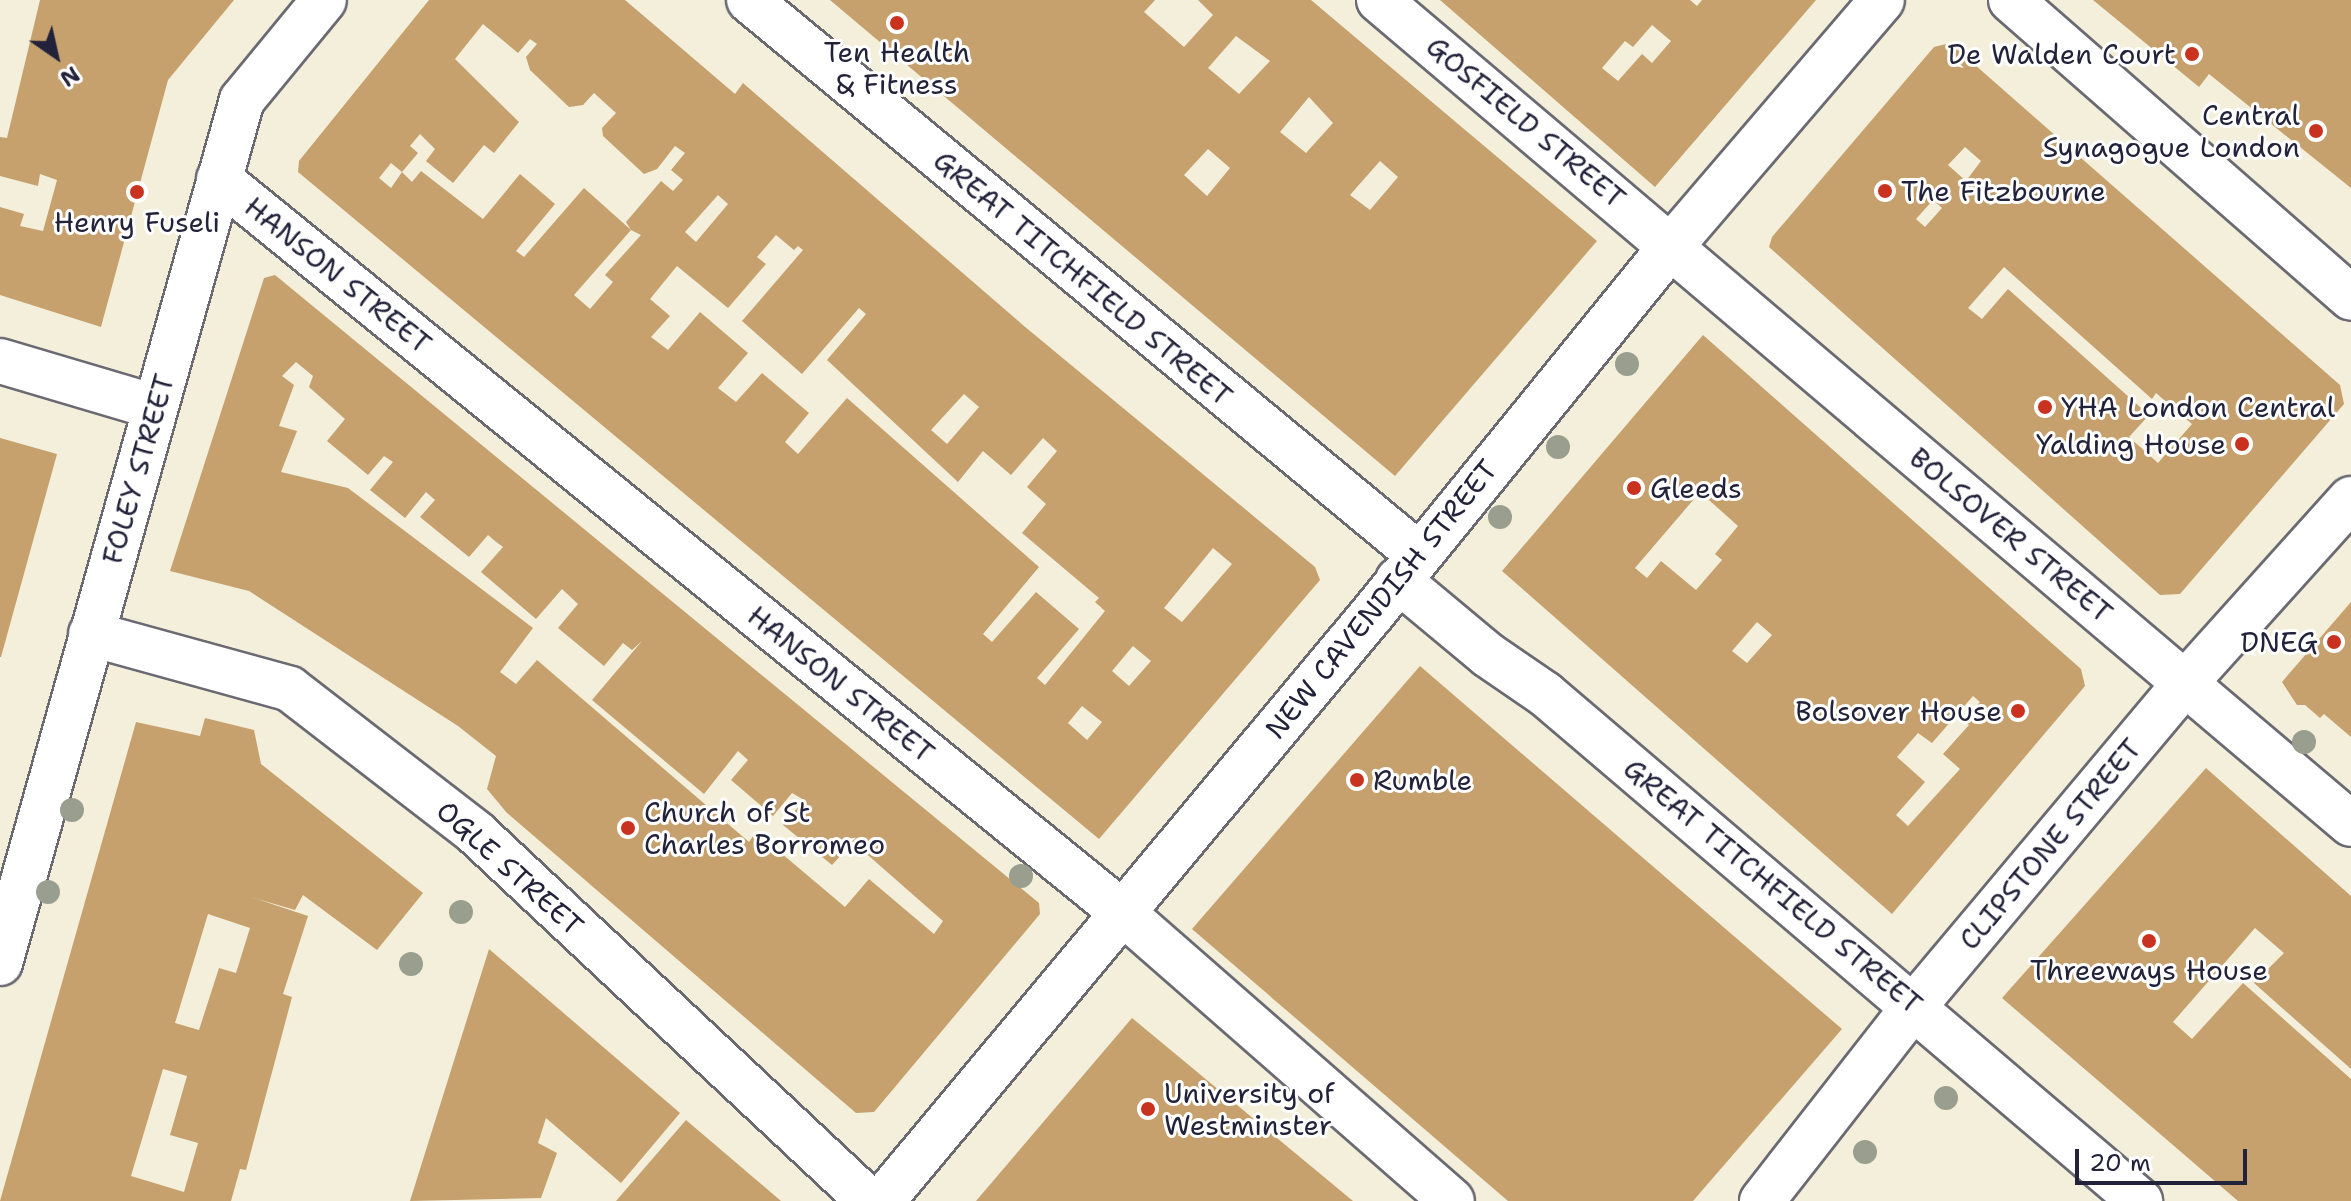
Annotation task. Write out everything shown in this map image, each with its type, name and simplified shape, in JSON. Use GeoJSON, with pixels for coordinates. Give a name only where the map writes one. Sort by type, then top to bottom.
{"type":"FeatureCollection","features":[{"type":"Feature","properties":{"kind":"street","name":"FOLEY STREET"},"geometry":{"type":"LineString","coordinates":[[0,963],[242,100],[324,0]]}},
{"type":"Feature","properties":{"kind":"street","name":"GREAT TITCHFIELD STREET"},"geometry":{"type":"LineString","coordinates":[[749,0],[1408,567],[1488,655],[1545,694],[1915,1005],[2140,1201]]}},
{"type":"Feature","properties":{"kind":"street","name":"GOSFIELD STREET"},"geometry":{"type":"LineString","coordinates":[[1379,0],[1673,244]]}},
{"type":"Feature","properties":{"kind":"street","name":"NEW CAVENDISH STREET"},"geometry":{"type":"LineString","coordinates":[[882,1201],[1673,244],[1882,0]]}},
{"type":"Feature","properties":{"kind":"street"},"geometry":{"type":"LineString","coordinates":[[2011,0],[2351,298]]}},
{"type":"Feature","properties":{"kind":"street","name":"HANSON STREET"},"geometry":{"type":"LineString","coordinates":[[219,179],[1123,913],[1452,1201]]}},
{"type":"Feature","properties":{"kind":"street","name":"BOLSOVER STREET"},"geometry":{"type":"LineString","coordinates":[[1673,244],[2076,592],[2187,681],[2351,824]]}},
{"type":"Feature","properties":{"kind":"street"},"geometry":{"type":"LineString","coordinates":[[0,361],[155,407]]}},
{"type":"Feature","properties":{"kind":"street","name":"CLIPSTONE STREET"},"geometry":{"type":"LineString","coordinates":[[1762,1201],[1915,1005],[2187,681],[2351,499]]}},
{"type":"Feature","properties":{"kind":"street","name":"OGLE STREET"},"geometry":{"type":"LineString","coordinates":[[91,634],[290,689],[476,833],[869,1201]]}},
{"type":"Feature","properties":{"kind":"building"},"geometry":{"type":"Polygon","coordinates":[[[40,0],[234,0],[168,80],[101,327],[0,295],[0,207],[24,214],[20,226],[43,231],[57,180],[40,174],[38,186],[0,176],[0,137],[7,138],[40,0]]]}},
{"type":"Feature","properties":{"kind":"building"},"geometry":{"type":"Polygon","coordinates":[[[429,0],[625,0],[735,94],[743,83],[1024,326],[1315,567],[1320,580],[1099,839],[298,172],[299,161],[429,0]],[[483,24],[455,59],[519,122],[494,153],[484,145],[453,183],[426,161],[435,149],[420,134],[410,146],[418,153],[402,172],[412,182],[421,171],[483,219],[520,174],[555,204],[516,251],[524,257],[584,188],[631,230],[626,222],[661,181],[673,191],[683,180],[671,170],[685,153],[675,146],[657,169],[644,174],[603,136],[602,128],[616,113],[594,93],[583,105],[569,107],[530,70],[526,57],[537,44],[530,39],[518,53],[483,24]],[[391,163],[379,178],[391,188],[402,172],[391,163]],[[718,195],[685,232],[696,242],[728,204],[718,195]],[[631,230],[574,295],[590,309],[613,282],[605,275],[641,235],[631,230]],[[776,235],[757,257],[766,264],[728,308],[677,266],[650,299],[670,316],[651,337],[668,350],[700,312],[748,353],[718,388],[736,402],[762,373],[809,413],[785,442],[798,454],[847,398],[1039,567],[983,634],[992,642],[1036,592],[1079,629],[1037,678],[1045,685],[1105,611],[1095,602],[1099,598],[1022,533],[1046,504],[1027,487],[1057,451],[1043,438],[1011,475],[983,451],[958,482],[827,360],[866,314],[859,308],[802,374],[742,321],[803,250],[798,246],[794,250],[776,235]],[[964,394],[931,430],[947,444],[979,407],[964,394]],[[1213,548],[1164,608],[1182,622],[1232,564],[1213,548]],[[1133,646],[1112,671],[1129,686],[1151,661],[1133,646]],[[1082,706],[1068,723],[1087,740],[1102,722],[1082,706]]]}},
{"type":"Feature","properties":{"kind":"building"},"geometry":{"type":"Polygon","coordinates":[[[830,0],[1155,0],[1144,12],[1184,47],[1213,15],[1198,0],[1311,0],[1597,241],[1395,476],[830,0]],[[1236,36],[1208,68],[1239,94],[1270,61],[1236,36]],[[1309,97],[1280,132],[1306,153],[1333,123],[1309,97]],[[1208,149],[1184,175],[1207,196],[1230,168],[1208,149]],[[1380,161],[1350,195],[1370,210],[1398,177],[1380,161]]]}},
{"type":"Feature","properties":{"kind":"building"},"geometry":{"type":"Polygon","coordinates":[[[1440,0],[1690,0],[1697,6],[1702,0],[1816,0],[1655,187],[1440,0]],[[1652,25],[1633,47],[1625,41],[1602,68],[1618,81],[1642,54],[1652,63],[1671,41],[1652,25]]]}},
{"type":"Feature","properties":{"kind":"building","name":"Central Synagogue London"},"geometry":{"type":"Polygon","coordinates":[[[2093,0],[2351,0],[2351,188],[2209,74],[2199,87],[2093,0]]]}},
{"type":"Feature","properties":{"kind":"building"},"geometry":{"type":"Polygon","coordinates":[[[1950,43],[2340,385],[2344,404],[2180,594],[2160,595],[1769,247],[1772,237],[1934,47],[1950,43]],[[1965,147],[1948,165],[1966,181],[1981,161],[1965,147]],[[1933,200],[1916,219],[1925,227],[1942,208],[1933,200]],[[2004,267],[1968,308],[1982,319],[2008,289],[2149,415],[2129,437],[2158,463],[2192,424],[2156,393],[2152,399],[2004,267]]]}},
{"type":"Feature","properties":{"kind":"building"},"geometry":{"type":"Polygon","coordinates":[[[275,275],[1039,903],[1040,914],[874,1112],[856,1113],[507,813],[487,789],[496,756],[458,726],[249,591],[170,571],[264,278],[275,275]],[[296,362],[282,376],[294,385],[279,426],[297,431],[281,472],[348,488],[533,628],[500,672],[516,684],[537,660],[749,842],[756,832],[845,907],[869,879],[934,934],[943,921],[853,842],[832,865],[783,825],[804,800],[792,793],[773,816],[731,780],[748,760],[738,751],[704,794],[592,700],[642,641],[632,650],[623,643],[604,666],[558,628],[578,604],[562,589],[536,619],[481,572],[503,547],[488,535],[469,557],[420,517],[435,500],[426,492],[405,518],[370,490],[393,462],[384,456],[368,475],[327,441],[345,419],[309,387],[313,376],[296,362]]]}},
{"type":"Feature","properties":{"kind":"building"},"geometry":{"type":"Polygon","coordinates":[[[1703,335],[2081,669],[2085,686],[1892,914],[1502,571],[1703,335]],[[1700,492],[1635,568],[1647,578],[1661,561],[1696,590],[1722,560],[1715,554],[1738,526],[1700,492]],[[1757,622],[1732,651],[1747,663],[1772,635],[1757,622]],[[1973,696],[1932,743],[1918,733],[1897,757],[1925,782],[1896,815],[1908,826],[1960,769],[1943,754],[1969,725],[1964,720],[1980,702],[1973,696]]]}},
{"type":"Feature","properties":{"kind":"building"},"geometry":{"type":"Polygon","coordinates":[[[0,438],[57,454],[1,657],[0,657],[0,438]]]}},
{"type":"Feature","properties":{"kind":"building","name":"DNEG"},"geometry":{"type":"Polygon","coordinates":[[[2351,602],[2351,737],[2324,714],[2320,718],[2305,705],[2297,705],[2282,682],[2351,602]]]}},
{"type":"Feature","properties":{"kind":"building"},"geometry":{"type":"Polygon","coordinates":[[[1420,666],[1842,1029],[1693,1201],[1508,1201],[1192,929],[1420,666]]]}},
{"type":"Feature","properties":{"kind":"building"},"geometry":{"type":"Polygon","coordinates":[[[205,718],[254,730],[261,764],[423,893],[377,950],[303,895],[295,910],[251,897],[308,916],[283,994],[292,997],[246,1170],[240,1169],[231,1201],[0,1201],[136,722],[200,736],[205,718]],[[208,914],[175,1023],[199,1030],[219,968],[236,973],[250,928],[208,914]],[[163,1069],[131,1176],[184,1192],[198,1143],[170,1135],[187,1076],[163,1069]]]}},
{"type":"Feature","properties":{"kind":"building"},"geometry":{"type":"Polygon","coordinates":[[[2206,768],[2351,896],[2351,1069],[2254,983],[2284,953],[2255,928],[2173,1022],[2192,1039],[2243,983],[2351,1079],[2351,1201],[2238,1201],[2002,998],[2206,768]]]}},
{"type":"Feature","properties":{"kind":"building"},"geometry":{"type":"Polygon","coordinates":[[[489,949],[680,1113],[621,1183],[546,1118],[538,1143],[557,1153],[541,1198],[410,1201],[489,949]]]}},
{"type":"Feature","properties":{"kind":"building","name":"University of Westminster"},"geometry":{"type":"Polygon","coordinates":[[[1132,1018],[1353,1201],[976,1201],[1132,1018]]]}},
{"type":"Feature","properties":{"kind":"building"},"geometry":{"type":"Polygon","coordinates":[[[686,1120],[781,1201],[616,1201],[686,1120]]]}},
{"type":"Feature","properties":{"kind":"place","name":"Ten Health & Fitness"},"geometry":{"type":"Point","coordinates":[897,23]}},
{"type":"Feature","properties":{"kind":"place","name":"De Walden Court"},"geometry":{"type":"Point","coordinates":[2192,54]}},
{"type":"Feature","properties":{"kind":"place","name":"Central Synagogue London"},"geometry":{"type":"Point","coordinates":[2316,131]}},
{"type":"Feature","properties":{"kind":"place","name":"The Fitzbourne"},"geometry":{"type":"Point","coordinates":[1885,191]}},
{"type":"Feature","properties":{"kind":"place","name":"Henry Fuseli"},"geometry":{"type":"Point","coordinates":[137,192]}},
{"type":"Feature","properties":{"kind":"place","name":"YHA London Central"},"geometry":{"type":"Point","coordinates":[2045,407]}},
{"type":"Feature","properties":{"kind":"place","name":"Yalding House"},"geometry":{"type":"Point","coordinates":[2242,444]}},
{"type":"Feature","properties":{"kind":"place","name":"Gleeds"},"geometry":{"type":"Point","coordinates":[1634,488]}},
{"type":"Feature","properties":{"kind":"place","name":"DNEG"},"geometry":{"type":"Point","coordinates":[2334,642]}},
{"type":"Feature","properties":{"kind":"place","name":"Bolsover House"},"geometry":{"type":"Point","coordinates":[2018,711]}},
{"type":"Feature","properties":{"kind":"place","name":"Rumble"},"geometry":{"type":"Point","coordinates":[1357,780]}},
{"type":"Feature","properties":{"kind":"place","name":"Church of St Charles Borromeo"},"geometry":{"type":"Point","coordinates":[628,828]}},
{"type":"Feature","properties":{"kind":"place","name":"Threeways House"},"geometry":{"type":"Point","coordinates":[2149,941]}},
{"type":"Feature","properties":{"kind":"place","name":"University of Westminster"},"geometry":{"type":"Point","coordinates":[1148,1109]}}]}
